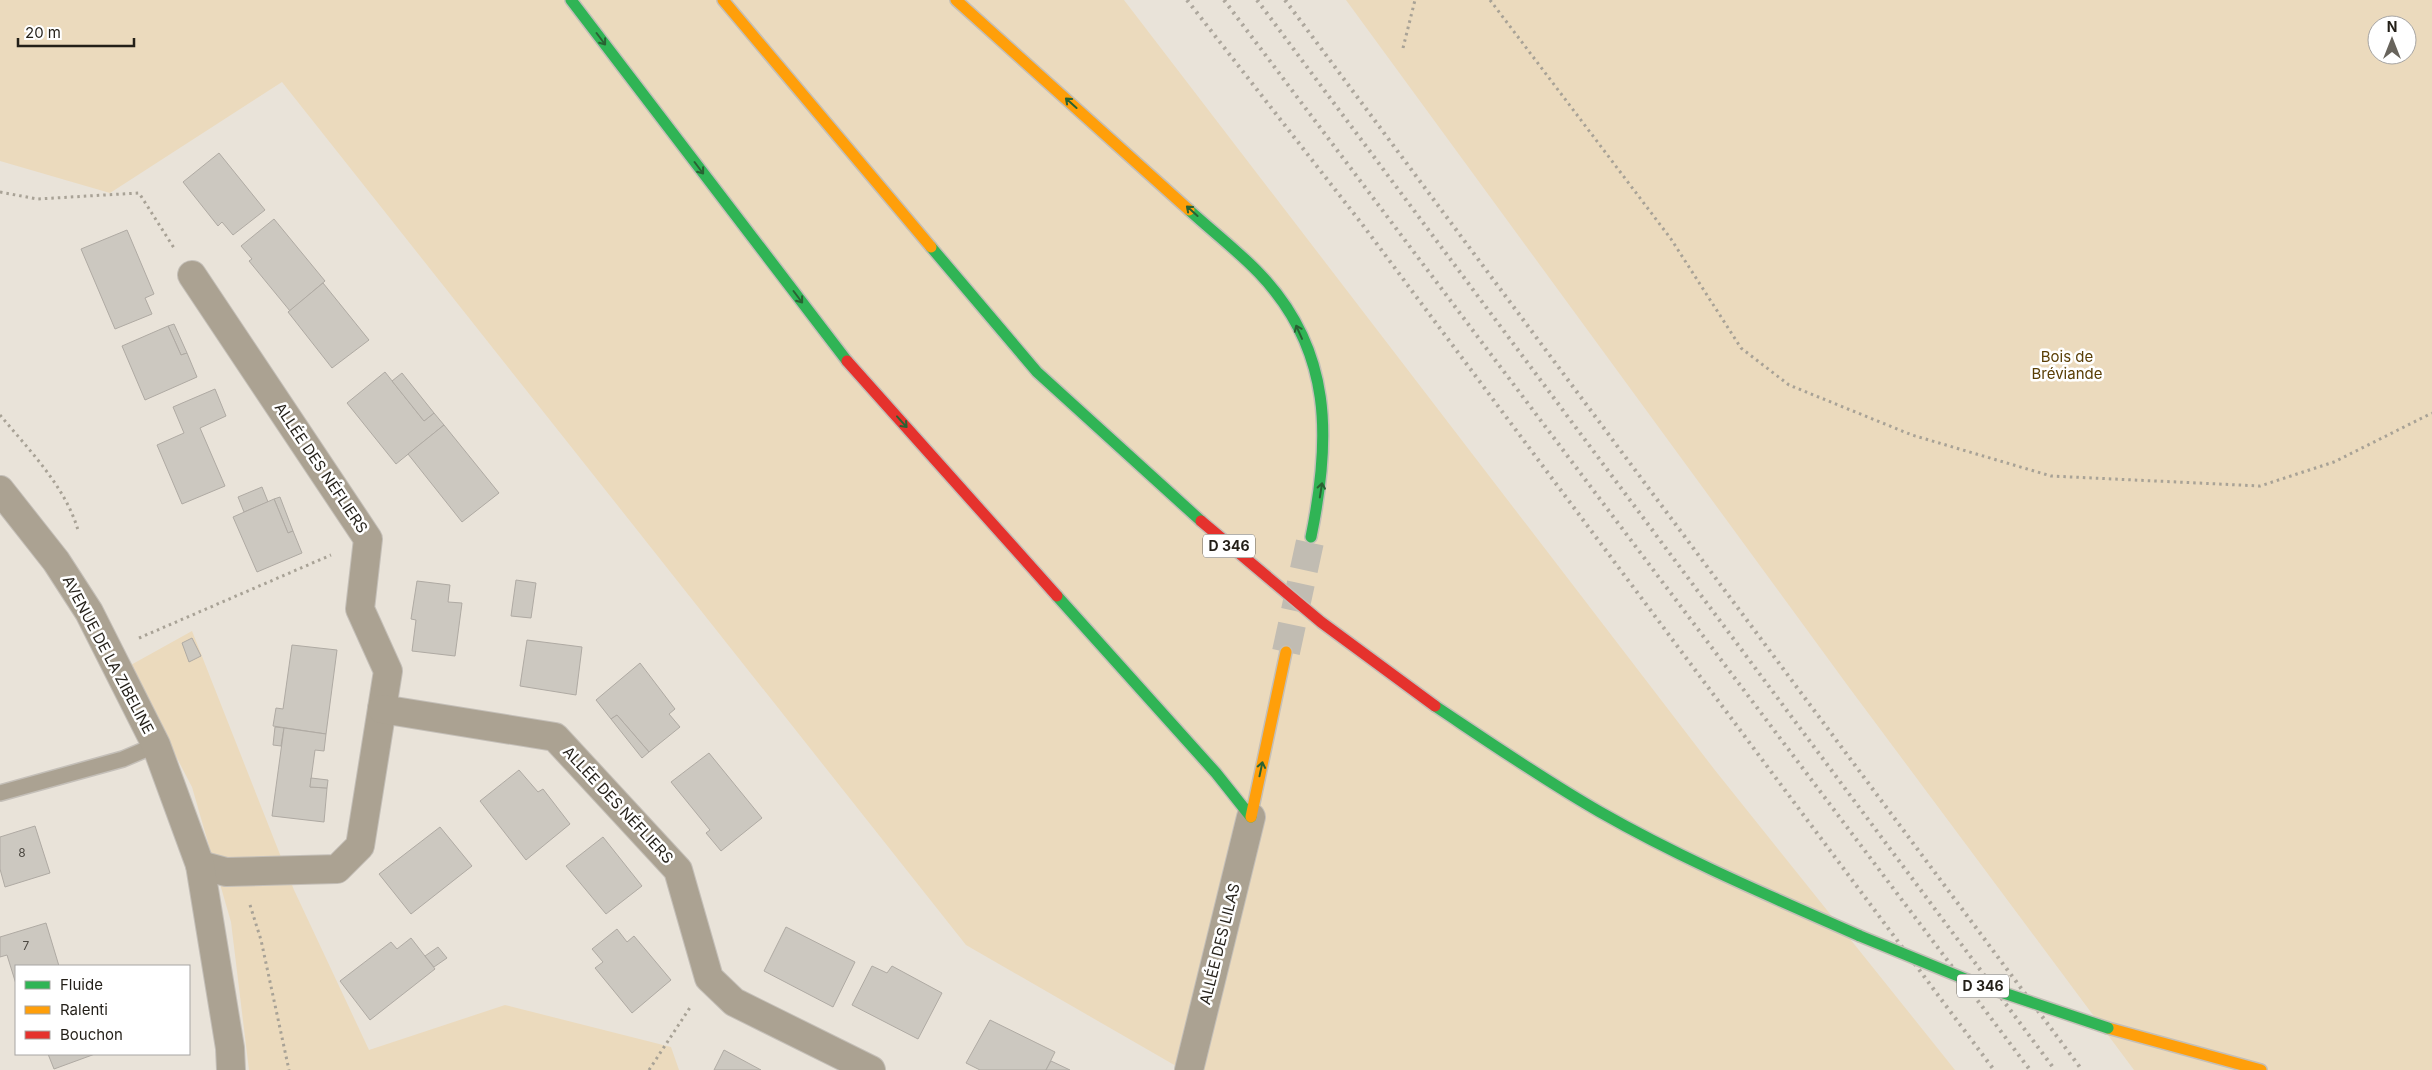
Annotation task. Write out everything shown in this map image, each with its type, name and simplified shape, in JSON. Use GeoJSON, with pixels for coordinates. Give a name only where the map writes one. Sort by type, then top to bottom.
{"type":"FeatureCollection","features":[{"type":"Feature","properties":{"kind":"main road"},"geometry":{"type":"LineString","coordinates":[[571,0],[834,346],[1216,773],[1251,817]]}},
{"type":"Feature","properties":{"kind":"main road","name":"D 346"},"geometry":{"type":"LineString","coordinates":[[723,0],[1037,372],[1221,540],[1298,603],[1399,680],[1493,745],[1600,812],[1715,872],[1860,936],[1980,985],[2108,1028],[2261,1070]]}},
{"type":"Feature","properties":{"kind":"main road"},"geometry":{"type":"LineString","coordinates":[[956,0],[1260,274],[1296,324],[1316,368],[1324,408],[1326,454],[1321,491],[1311,537]]}},
{"type":"Feature","properties":{"kind":"main road"},"geometry":{"type":"LineString","coordinates":[[1251,817],[1286,652]]}},
{"type":"Feature","properties":{"kind":"street","name":"ALLÉE DES NÉFLIERS"},"geometry":{"type":"LineString","coordinates":[[192,275],[368,539],[360,609],[388,671],[360,846],[337,869],[226,872],[200,865]]}},
{"type":"Feature","properties":{"kind":"street","name":"AVENUE DE LA ZIBELINE"},"geometry":{"type":"LineString","coordinates":[[0,490],[56,561],[89,612],[124,678],[156,745],[200,865],[230,1048],[231,1070]]}},
{"type":"Feature","properties":{"kind":"street","name":"ALLÉE DES NÉFLIERS"},"geometry":{"type":"LineString","coordinates":[[382,709],[555,737],[678,870],[709,978]]}},
{"type":"Feature","properties":{"kind":"street","name":"ALLÉE DES LILAS"},"geometry":{"type":"LineString","coordinates":[[1189,1070],[1251,817]]}},
{"type":"Feature","properties":{"kind":"street"},"geometry":{"type":"LineString","coordinates":[[709,978],[734,1002],[871,1070]]}},
{"type":"Feature","properties":{"kind":"lane"},"geometry":{"type":"LineString","coordinates":[[0,794],[123,759],[156,745]]}},
{"type":"Feature","properties":{"kind":"path"},"geometry":{"type":"LineString","coordinates":[[1403,48],[1415,0]]}},
{"type":"Feature","properties":{"kind":"path"},"geometry":{"type":"LineString","coordinates":[[1490,0],[1671,239],[1741,348],[1789,385],[1912,435],[2051,476],[2260,486],[2334,462],[2432,413]]}},
{"type":"Feature","properties":{"kind":"path"},"geometry":{"type":"LineString","coordinates":[[0,192],[37,198],[140,193],[192,275]]}},
{"type":"Feature","properties":{"kind":"path"},"geometry":{"type":"LineString","coordinates":[[140,638],[368,539]]}},
{"type":"Feature","properties":{"kind":"path"},"geometry":{"type":"LineString","coordinates":[[239,872],[261,940],[289,1070]]}},
{"type":"Feature","properties":{"kind":"path"},"geometry":{"type":"LineString","coordinates":[[649,1070],[709,978]]}},
{"type":"Feature","properties":{"kind":"green space"},"geometry":{"type":"Polygon","coordinates":[[[0,0],[1124,0],[1714,769],[1955,1070],[1183,1070],[966,945],[282,82],[110,193],[0,161],[0,0]]]}},
{"type":"Feature","properties":{"kind":"green space","name":"Bois de Bréviande"},"geometry":{"type":"Polygon","coordinates":[[[1346,0],[2432,0],[2432,1070],[2134,1070],[1848,686],[1346,0]]]}},
{"type":"Feature","properties":{"kind":"green space"},"geometry":{"type":"Polygon","coordinates":[[[192,631],[294,890],[369,1050],[505,1005],[671,1047],[679,1070],[249,1070],[231,922],[192,787],[129,666],[192,631]]]}},
{"type":"Feature","properties":{"kind":"building"},"geometry":{"type":"Polygon","coordinates":[[[219,153],[265,210],[233,235],[222,222],[218,226],[183,182],[219,153]]]}},
{"type":"Feature","properties":{"kind":"building"},"geometry":{"type":"Polygon","coordinates":[[[274,219],[325,281],[290,311],[249,261],[252,259],[241,246],[274,219]]]}},
{"type":"Feature","properties":{"kind":"building"},"geometry":{"type":"Polygon","coordinates":[[[127,230],[154,294],[145,298],[152,314],[115,329],[81,249],[127,230]]]}},
{"type":"Feature","properties":{"kind":"building"},"geometry":{"type":"Polygon","coordinates":[[[323,283],[369,340],[332,368],[288,312],[323,283]]]}},
{"type":"Feature","properties":{"kind":"building"},"geometry":{"type":"Polygon","coordinates":[[[174,324],[187,353],[181,355],[168,326],[174,324]]]}},
{"type":"Feature","properties":{"kind":"building"},"geometry":{"type":"Polygon","coordinates":[[[168,326],[181,355],[187,353],[197,377],[145,400],[122,346],[168,326]]]}},
{"type":"Feature","properties":{"kind":"building"},"geometry":{"type":"Polygon","coordinates":[[[385,372],[424,421],[434,413],[444,425],[396,464],[347,403],[385,372]]]}},
{"type":"Feature","properties":{"kind":"building"},"geometry":{"type":"Polygon","coordinates":[[[402,373],[434,413],[424,421],[392,381],[402,373]]]}},
{"type":"Feature","properties":{"kind":"building"},"geometry":{"type":"Polygon","coordinates":[[[215,389],[226,416],[200,428],[225,486],[182,504],[157,445],[184,433],[173,407],[215,389]]]}},
{"type":"Feature","properties":{"kind":"building"},"geometry":{"type":"Polygon","coordinates":[[[444,425],[499,493],[462,522],[408,454],[444,425]]]}},
{"type":"Feature","properties":{"kind":"building"},"geometry":{"type":"Polygon","coordinates":[[[262,487],[268,502],[244,512],[238,497],[262,487]]]}},
{"type":"Feature","properties":{"kind":"building"},"geometry":{"type":"Polygon","coordinates":[[[280,497],[293,531],[288,533],[274,499],[280,497]]]}},
{"type":"Feature","properties":{"kind":"building"},"geometry":{"type":"Polygon","coordinates":[[[274,499],[288,533],[293,531],[302,553],[257,572],[233,517],[274,499]]]}},
{"type":"Feature","properties":{"kind":"building"},"geometry":{"type":"Polygon","coordinates":[[[516,580],[536,583],[531,618],[511,616],[516,580]]]}},
{"type":"Feature","properties":{"kind":"building"},"geometry":{"type":"Polygon","coordinates":[[[417,581],[450,585],[448,602],[462,603],[455,656],[412,651],[416,620],[411,619],[417,581]]]}},
{"type":"Feature","properties":{"kind":"building"},"geometry":{"type":"Polygon","coordinates":[[[192,638],[201,656],[189,662],[182,643],[192,638]]]}},
{"type":"Feature","properties":{"kind":"building"},"geometry":{"type":"Polygon","coordinates":[[[527,640],[582,647],[576,695],[520,686],[527,640]]]}},
{"type":"Feature","properties":{"kind":"building"},"geometry":{"type":"Polygon","coordinates":[[[292,645],[337,650],[326,734],[273,726],[276,708],[283,709],[292,645]]]}},
{"type":"Feature","properties":{"kind":"building"},"geometry":{"type":"Polygon","coordinates":[[[640,663],[675,709],[669,714],[680,727],[649,752],[617,715],[611,719],[596,700],[640,663]]]}},
{"type":"Feature","properties":{"kind":"building"},"geometry":{"type":"Polygon","coordinates":[[[617,715],[649,752],[642,758],[611,719],[617,715]]]}},
{"type":"Feature","properties":{"kind":"building"},"geometry":{"type":"Polygon","coordinates":[[[275,727],[284,728],[281,746],[273,745],[275,727]]]}},
{"type":"Feature","properties":{"kind":"building"},"geometry":{"type":"Polygon","coordinates":[[[284,728],[326,734],[324,751],[315,750],[310,787],[327,788],[324,822],[272,816],[284,728]]]}},
{"type":"Feature","properties":{"kind":"building"},"geometry":{"type":"Polygon","coordinates":[[[709,753],[762,818],[721,851],[706,833],[710,830],[671,782],[709,753]]]}},
{"type":"Feature","properties":{"kind":"building"},"geometry":{"type":"Polygon","coordinates":[[[519,770],[538,792],[543,789],[570,824],[526,860],[480,801],[519,770]]]}},
{"type":"Feature","properties":{"kind":"building"},"geometry":{"type":"Polygon","coordinates":[[[311,778],[328,780],[327,788],[310,787],[311,778]]]}},
{"type":"Feature","properties":{"kind":"building"},"geometry":{"type":"Polygon","coordinates":[[[35,826],[50,873],[5,887],[0,869],[0,837],[35,826]]]}},
{"type":"Feature","properties":{"kind":"building"},"geometry":{"type":"Polygon","coordinates":[[[440,827],[472,866],[411,914],[379,874],[440,827]]]}},
{"type":"Feature","properties":{"kind":"building"},"geometry":{"type":"Polygon","coordinates":[[[603,837],[642,886],[606,914],[566,866],[603,837]]]}},
{"type":"Feature","properties":{"kind":"building"},"geometry":{"type":"Polygon","coordinates":[[[46,923],[59,965],[15,965],[15,981],[7,955],[0,957],[0,937],[46,923]]]}},
{"type":"Feature","properties":{"kind":"building"},"geometry":{"type":"Polygon","coordinates":[[[786,927],[855,962],[833,1007],[764,971],[786,927]]]}},
{"type":"Feature","properties":{"kind":"building"},"geometry":{"type":"Polygon","coordinates":[[[617,929],[627,942],[634,936],[671,980],[632,1013],[595,968],[603,962],[592,949],[617,929]]]}},
{"type":"Feature","properties":{"kind":"building"},"geometry":{"type":"Polygon","coordinates":[[[411,938],[435,969],[370,1020],[340,981],[391,942],[397,949],[411,938]]]}},
{"type":"Feature","properties":{"kind":"building"},"geometry":{"type":"Polygon","coordinates":[[[438,947],[447,958],[434,967],[425,956],[438,947]]]}},
{"type":"Feature","properties":{"kind":"building"},"geometry":{"type":"Polygon","coordinates":[[[872,966],[887,973],[892,966],[942,993],[918,1039],[852,1005],[872,966]]]}},
{"type":"Feature","properties":{"kind":"building"},"geometry":{"type":"Polygon","coordinates":[[[990,1020],[1055,1052],[1046,1070],[980,1070],[966,1063],[990,1020]]]}},
{"type":"Feature","properties":{"kind":"building"},"geometry":{"type":"Polygon","coordinates":[[[724,1050],[761,1070],[714,1070],[724,1050]]]}},
{"type":"Feature","properties":{"kind":"building"},"geometry":{"type":"Polygon","coordinates":[[[48,1055],[92,1055],[54,1069],[48,1055]]]}},
{"type":"Feature","properties":{"kind":"building"},"geometry":{"type":"Polygon","coordinates":[[[1051,1061],[1070,1070],[1046,1070],[1051,1061]]]}},
{"type":"Feature","properties":{"kind":"tunnel"},"geometry":{"type":"LineString","coordinates":[[1286,652],[1311,537]]}},
{"type":"Feature","properties":{"kind":"railway"},"geometry":{"type":"LineString","coordinates":[[1187,0],[1362,224],[1994,1070]]}},
{"type":"Feature","properties":{"kind":"railway"},"geometry":{"type":"LineString","coordinates":[[1224,0],[2030,1070]]}},
{"type":"Feature","properties":{"kind":"railway"},"geometry":{"type":"LineString","coordinates":[[1257,0],[2055,1070]]}},
{"type":"Feature","properties":{"kind":"railway"},"geometry":{"type":"LineString","coordinates":[[1285,0],[2082,1070]]}},
{"type":"Feature","properties":{"kind":"traffic: fast"},"geometry":{"type":"LineString","coordinates":[[571,0],[847,361]]}},
{"type":"Feature","properties":{"kind":"traffic: fast"},"geometry":{"type":"LineString","coordinates":[[1189,210],[1251,265],[1283,302],[1301,333],[1313,365],[1320,397],[1323,431],[1318,501],[1311,537]]}},
{"type":"Feature","properties":{"kind":"traffic: fast"},"geometry":{"type":"LineString","coordinates":[[931,247],[1037,372],[1201,521]]}},
{"type":"Feature","properties":{"kind":"traffic: fast"},"geometry":{"type":"LineString","coordinates":[[1057,596],[1216,773],[1251,817]]}},
{"type":"Feature","properties":{"kind":"traffic: fast"},"geometry":{"type":"LineString","coordinates":[[1435,706],[1558,787],[1632,830],[1728,877],[1860,936]]}},
{"type":"Feature","properties":{"kind":"traffic: fast"},"geometry":{"type":"LineString","coordinates":[[1860,936],[1980,985],[2108,1028]]}},
{"type":"Feature","properties":{"kind":"traffic: slow"},"geometry":{"type":"LineString","coordinates":[[723,0],[931,247]]}},
{"type":"Feature","properties":{"kind":"traffic: slow"},"geometry":{"type":"LineString","coordinates":[[956,0],[1189,210]]}},
{"type":"Feature","properties":{"kind":"traffic: slow"},"geometry":{"type":"LineString","coordinates":[[1251,817],[1286,652]]}},
{"type":"Feature","properties":{"kind":"traffic: slow"},"geometry":{"type":"LineString","coordinates":[[2108,1028],[2261,1070]]}},
{"type":"Feature","properties":{"kind":"traffic: jam"},"geometry":{"type":"LineString","coordinates":[[847,361],[1057,596]]}},
{"type":"Feature","properties":{"kind":"traffic: jam"},"geometry":{"type":"LineString","coordinates":[[1201,521],[1321,622],[1435,706]]}}]}
